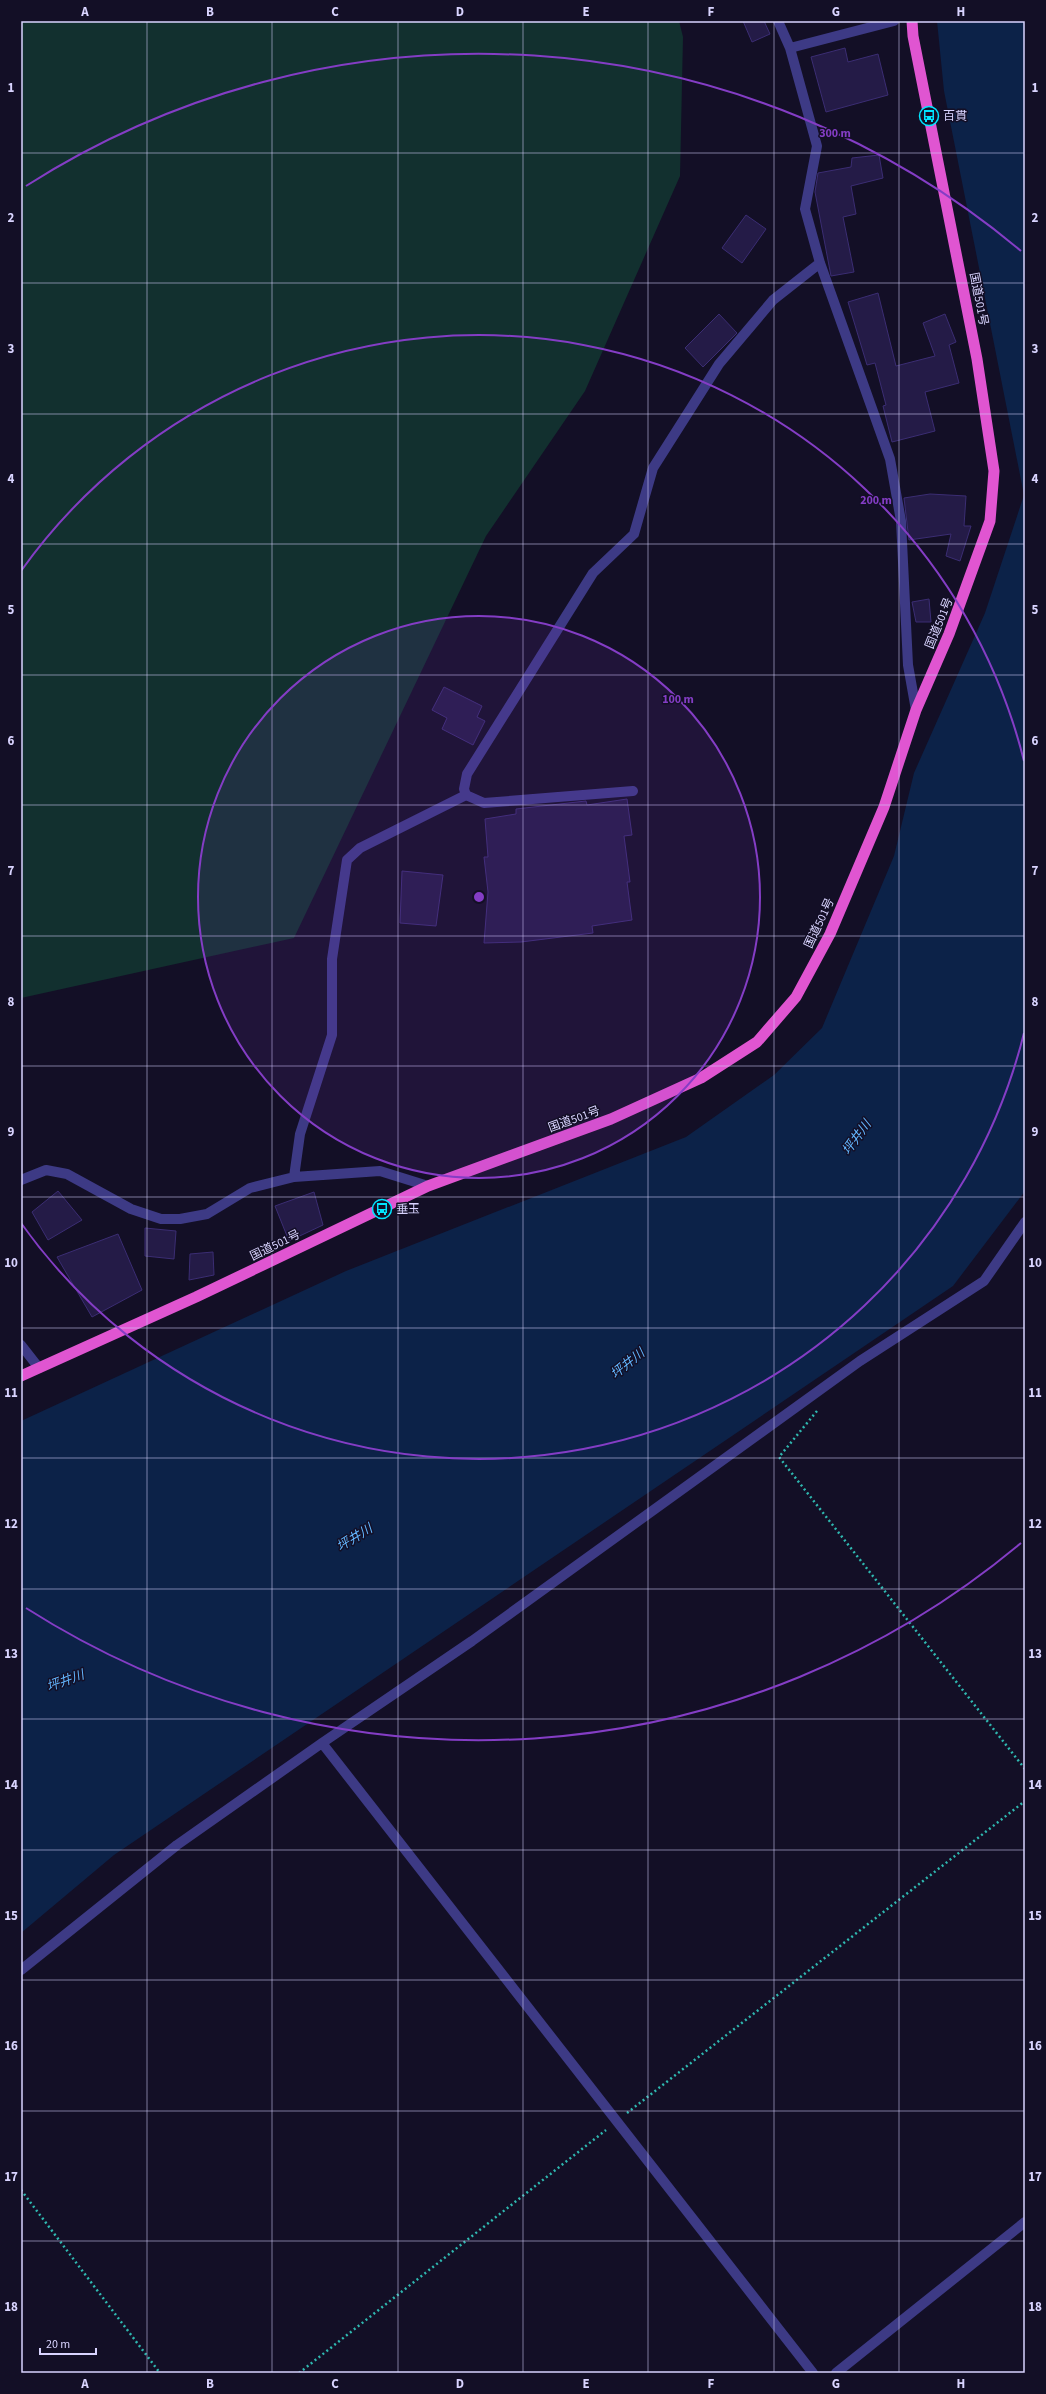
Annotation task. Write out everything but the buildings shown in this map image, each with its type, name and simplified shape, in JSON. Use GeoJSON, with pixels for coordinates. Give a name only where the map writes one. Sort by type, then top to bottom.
{"type":"FeatureCollection","features":[{"type":"Feature","properties":{"kind":"highway","name":"国道501号"},"geometry":{"type":"LineString","coordinates":[[21,1376],[196,1297],[428,1186],[611,1119],[701,1078],[757,1042],[796,997],[830,934],[884,807],[916,710],[949,634],[990,521],[994,471],[977,359],[914,43],[912,21]]}},
{"type":"Feature","properties":{"kind":"street"},"geometry":{"type":"LineString","coordinates":[[778,21],[790,48],[817,146],[805,209],[820,263],[890,460],[900,521],[908,666],[916,710]]}},
{"type":"Feature","properties":{"kind":"street"},"geometry":{"type":"LineString","coordinates":[[790,48],[894,21]]}},
{"type":"Feature","properties":{"kind":"street"},"geometry":{"type":"LineString","coordinates":[[633,790],[484,803],[466,795],[464,789],[467,774],[593,573],[634,534],[653,468],[719,364],[772,300],[820,263]]}},
{"type":"Feature","properties":{"kind":"street"},"geometry":{"type":"LineString","coordinates":[[294,1177],[300,1134],[332,1035],[332,959],[347,860],[360,848],[466,795]]}},
{"type":"Feature","properties":{"kind":"street"},"geometry":{"type":"LineString","coordinates":[[21,1180],[46,1170],[67,1174],[131,1209],[161,1219],[180,1219],[207,1214],[250,1188],[294,1177],[380,1171],[428,1186]]}},
{"type":"Feature","properties":{"kind":"street"},"geometry":{"type":"LineString","coordinates":[[21,1970],[177,1845],[322,1743],[472,1641],[860,1361],[984,1281],[1025,1222]]}},
{"type":"Feature","properties":{"kind":"street"},"geometry":{"type":"LineString","coordinates":[[21,1345],[38,1368]]}},
{"type":"Feature","properties":{"kind":"street"},"geometry":{"type":"LineString","coordinates":[[322,1743],[813,2373]]}},
{"type":"Feature","properties":{"kind":"street"},"geometry":{"type":"LineString","coordinates":[[836,2373],[1025,2222]]}},
{"type":"Feature","properties":{"kind":"path"},"geometry":{"type":"LineString","coordinates":[[820,1409],[779,1457],[1025,1769]]}},
{"type":"Feature","properties":{"kind":"path"},"geometry":{"type":"LineString","coordinates":[[299,2373],[616,2121],[1025,1802]]}},
{"type":"Feature","properties":{"kind":"path"},"geometry":{"type":"LineString","coordinates":[[21,2190],[160,2373]]}},
{"type":"Feature","properties":{"kind":"green space"},"geometry":{"type":"Polygon","coordinates":[[[21,21],[679,21],[683,37],[680,176],[585,391],[486,536],[294,938],[21,998],[21,21]]]}},
{"type":"Feature","properties":{"kind":"water","name":"坪井川"},"geometry":{"type":"Polygon","coordinates":[[[937,21],[1025,21],[1025,1191],[953,1286],[114,1855],[21,1933],[21,1421],[346,1271],[686,1137],[774,1075],[822,1028],[894,856],[914,773],[985,613],[1024,495],[944,91],[937,21]]]}},
{"type":"Feature","properties":{"kind":"place","name":"百貫"},"geometry":{"type":"Point","coordinates":[929,116]}},
{"type":"Feature","properties":{"kind":"place","name":"垂玉"},"geometry":{"type":"Point","coordinates":[382,1209]}}]}
